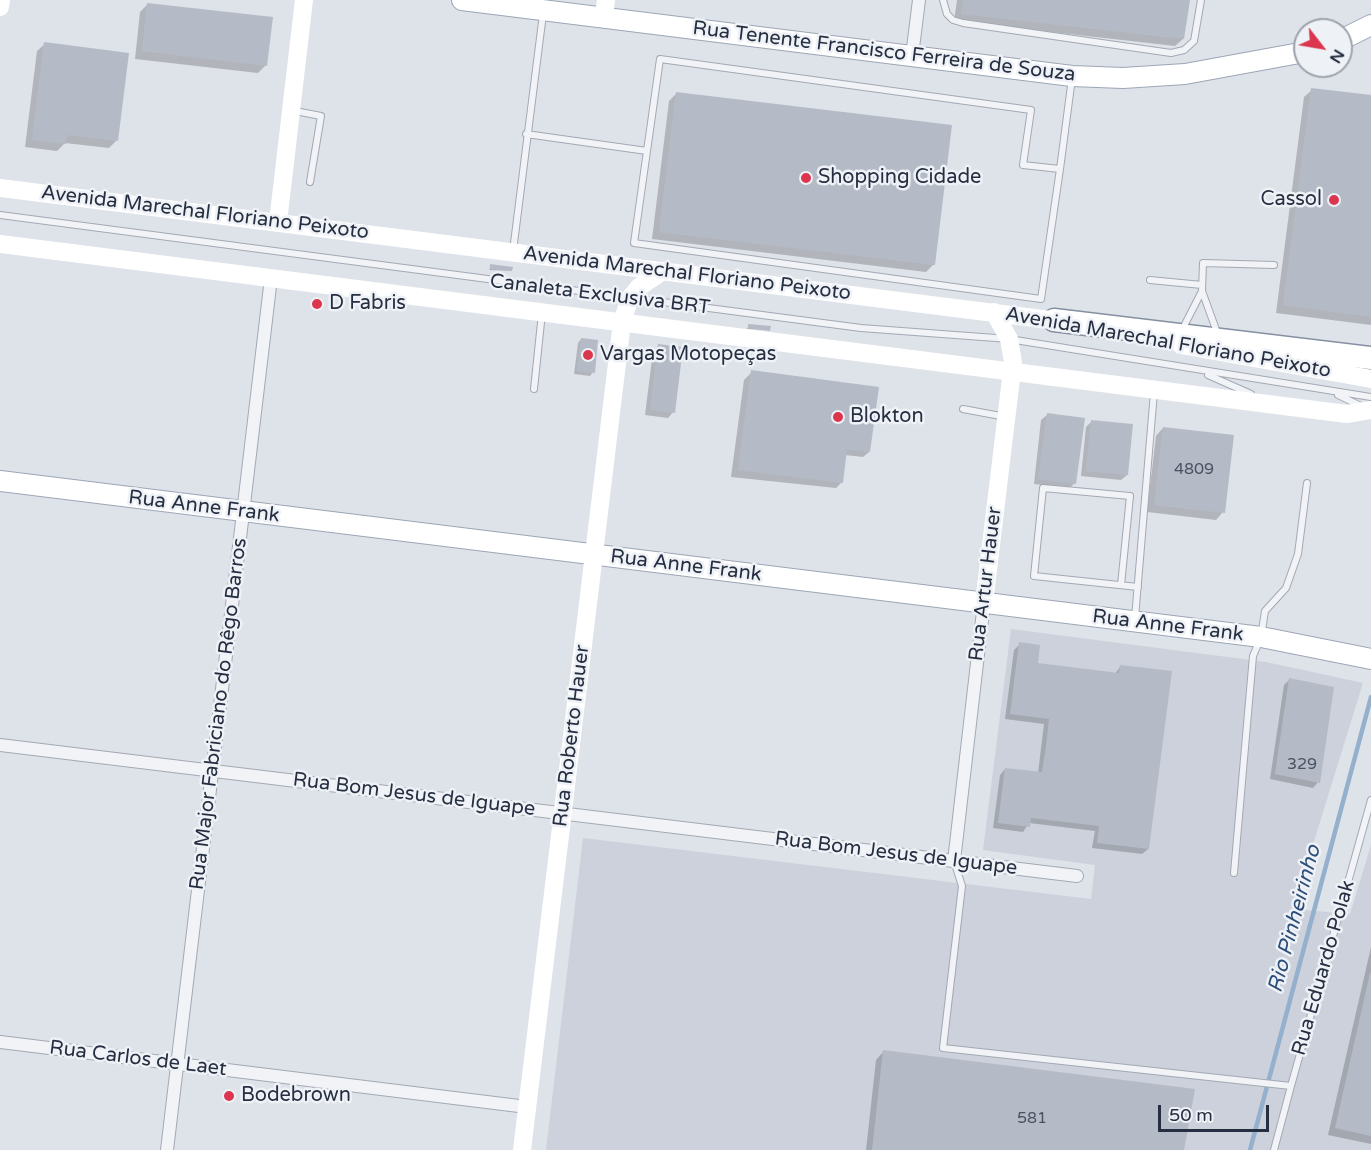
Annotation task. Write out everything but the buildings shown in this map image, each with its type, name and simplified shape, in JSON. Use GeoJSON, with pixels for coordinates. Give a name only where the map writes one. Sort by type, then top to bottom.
{"type":"FeatureCollection","features":[{"type":"Feature","properties":{"kind":"highway"},"geometry":{"type":"LineString","coordinates":[[1054,320],[1360,357]]}},
{"type":"Feature","properties":{"kind":"main road","name":"Rua Tenente Francisco Ferreira de Souza"},"geometry":{"type":"LineString","coordinates":[[462,0],[543,10],[605,9],[912,56],[1072,76],[1123,78],[1185,74],[1293,54]]}},
{"type":"Feature","properties":{"kind":"main road"},"geometry":{"type":"LineString","coordinates":[[1353,35],[1371,25]]}},
{"type":"Feature","properties":{"kind":"main road"},"geometry":{"type":"LineString","coordinates":[[1353,40],[1371,38]]}},
{"type":"Feature","properties":{"kind":"main road","name":"Rua Anne Frank"},"geometry":{"type":"LineString","coordinates":[[0,481],[1261,637],[1371,659]]}},
{"type":"Feature","properties":{"kind":"street"},"geometry":{"type":"LineString","coordinates":[[0,7],[1,0]]}},
{"type":"Feature","properties":{"kind":"street"},"geometry":{"type":"LineString","coordinates":[[278,222],[304,0]]}},
{"type":"Feature","properties":{"kind":"street"},"geometry":{"type":"LineString","coordinates":[[912,56],[919,0]]}},
{"type":"Feature","properties":{"kind":"street","name":"Avenida Marechal Floriano Peixoto"},"geometry":{"type":"LineString","coordinates":[[0,188],[1054,320],[1371,379]]}},
{"type":"Feature","properties":{"kind":"street","name":"Avenida Marechal Floriano Peixoto"},"geometry":{"type":"LineString","coordinates":[[0,244],[1347,414],[1371,410]]}},
{"type":"Feature","properties":{"kind":"street"},"geometry":{"type":"LineString","coordinates":[[630,298],[650,277],[663,271]]}},
{"type":"Feature","properties":{"kind":"street","name":"Rua Major Fabriciano do Rêgo Barros"},"geometry":{"type":"LineString","coordinates":[[167,1150],[271,278]]}},
{"type":"Feature","properties":{"kind":"street","name":"Rua Roberto Hauer"},"geometry":{"type":"LineString","coordinates":[[522,1150],[622,322],[630,298]]}},
{"type":"Feature","properties":{"kind":"street","name":"Rua Artur Hauer"},"geometry":{"type":"LineString","coordinates":[[954,861],[1013,350],[994,312]]}},
{"type":"Feature","properties":{"kind":"street"},"geometry":{"type":"LineString","coordinates":[[1360,357],[1371,369]]}},
{"type":"Feature","properties":{"kind":"street","name":"Rua Bom Jesus de Iguape"},"geometry":{"type":"LineString","coordinates":[[0,745],[1077,876]]}},
{"type":"Feature","properties":{"kind":"street","name":"Rua Carlos de Laet"},"geometry":{"type":"LineString","coordinates":[[0,1042],[527,1107]]}},
{"type":"Feature","properties":{"kind":"lane"},"geometry":{"type":"LineString","coordinates":[[943,0],[947,14],[953,20],[963,23],[1171,53],[1184,50],[1194,41],[1201,0]]}},
{"type":"Feature","properties":{"kind":"lane"},"geometry":{"type":"LineString","coordinates":[[513,252],[543,10]]}},
{"type":"Feature","properties":{"kind":"lane"},"geometry":{"type":"LineString","coordinates":[[1060,170],[1023,165],[1031,110],[660,59],[634,243],[1041,299],[1060,170],[1072,76]]}},
{"type":"Feature","properties":{"kind":"lane"},"geometry":{"type":"LineString","coordinates":[[291,111],[321,116],[310,182]]}},
{"type":"Feature","properties":{"kind":"lane"},"geometry":{"type":"LineString","coordinates":[[526,134],[647,151]]}},
{"type":"Feature","properties":{"kind":"lane","name":"Canaleta Exclusiva BRT"},"geometry":{"type":"LineString","coordinates":[[0,215],[861,328],[1009,339],[1332,392],[1371,410]]}},
{"type":"Feature","properties":{"kind":"lane"},"geometry":{"type":"LineString","coordinates":[[1219,340],[1202,288],[1203,263],[1274,265]]}},
{"type":"Feature","properties":{"kind":"lane"},"geometry":{"type":"LineString","coordinates":[[1150,280],[1202,288]]}},
{"type":"Feature","properties":{"kind":"lane"},"geometry":{"type":"LineString","coordinates":[[1181,335],[1202,288]]}},
{"type":"Feature","properties":{"kind":"lane"},"geometry":{"type":"LineString","coordinates":[[534,389],[542,312]]}},
{"type":"Feature","properties":{"kind":"lane","name":"Canaleta Exclusiva BRT"},"geometry":{"type":"LineString","coordinates":[[1200,371],[1274,405]]}},
{"type":"Feature","properties":{"kind":"lane"},"geometry":{"type":"LineString","coordinates":[[1134,621],[1154,390]]}},
{"type":"Feature","properties":{"kind":"lane","name":"Canaleta Exclusiva BRT"},"geometry":{"type":"LineString","coordinates":[[1332,392],[1371,410]]}},
{"type":"Feature","properties":{"kind":"lane"},"geometry":{"type":"LineString","coordinates":[[963,409],[1006,417]]}},
{"type":"Feature","properties":{"kind":"lane"},"geometry":{"type":"LineString","coordinates":[[1234,873],[1252,656],[1261,637],[1265,611],[1286,588],[1298,554],[1307,483]]}},
{"type":"Feature","properties":{"kind":"lane"},"geometry":{"type":"LineString","coordinates":[[1121,585],[1131,496],[1044,488],[1034,576],[1138,587]]}},
{"type":"Feature","properties":{"kind":"lane","name":"Rua Eduardo Polak"},"geometry":{"type":"LineString","coordinates":[[1274,1150],[1371,800]]}},
{"type":"Feature","properties":{"kind":"lane"},"geometry":{"type":"LineString","coordinates":[[954,861],[962,886],[943,1048],[1291,1086]]}},
{"type":"Feature","properties":{"kind":"shaded area"},"geometry":{"type":"Polygon","coordinates":[[[1011,629],[1266,662],[1363,683],[1293,909],[1350,914],[1371,845],[1371,1150],[546,1150],[583,838],[1091,899],[1095,865],[983,850],[1011,629]]]}},
{"type":"Feature","properties":{"kind":"waterway","name":"Rio Pinheirinho"},"geometry":{"type":"LineString","coordinates":[[1250,1150],[1371,697]]}},
{"type":"Feature","properties":{"kind":"place","name":"Shopping Cidade"},"geometry":{"type":"Point","coordinates":[806,178]}},
{"type":"Feature","properties":{"kind":"place","name":"Cassol"},"geometry":{"type":"Point","coordinates":[1334,200]}},
{"type":"Feature","properties":{"kind":"place","name":"D Fabris"},"geometry":{"type":"Point","coordinates":[317,304]}},
{"type":"Feature","properties":{"kind":"place","name":"Vargas Motopeças"},"geometry":{"type":"Point","coordinates":[588,355]}},
{"type":"Feature","properties":{"kind":"place","name":"Blokton"},"geometry":{"type":"Point","coordinates":[838,417]}},
{"type":"Feature","properties":{"kind":"place","name":"Bodebrown"},"geometry":{"type":"Point","coordinates":[229,1096]}}]}
